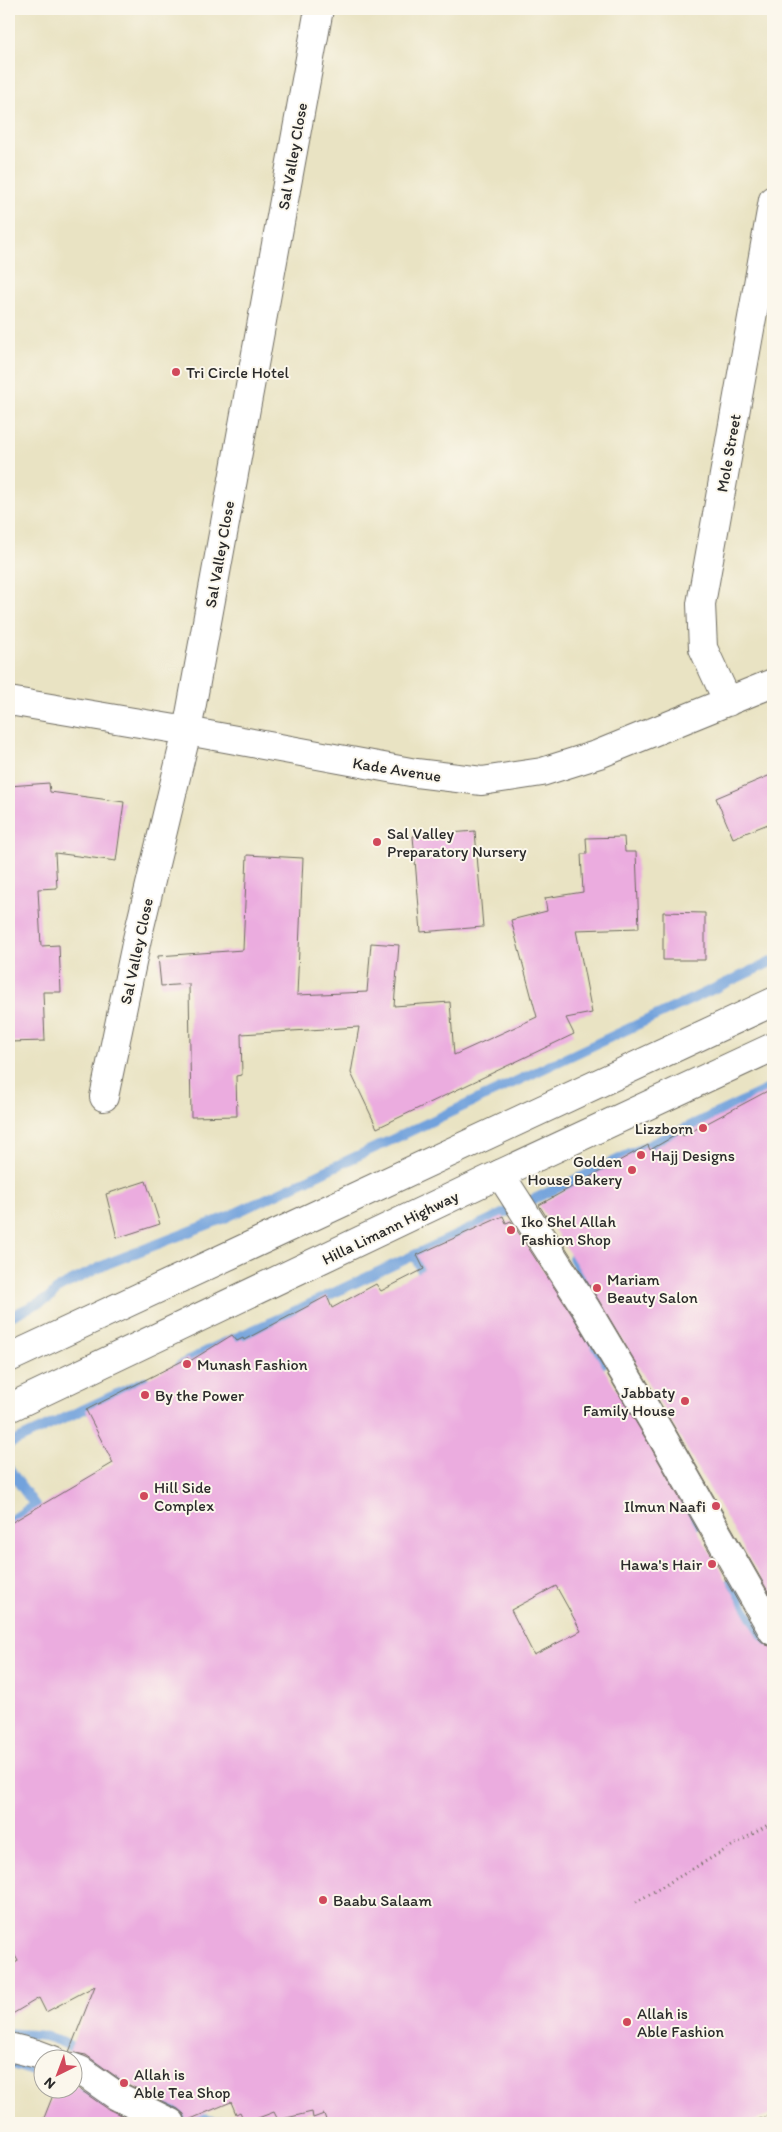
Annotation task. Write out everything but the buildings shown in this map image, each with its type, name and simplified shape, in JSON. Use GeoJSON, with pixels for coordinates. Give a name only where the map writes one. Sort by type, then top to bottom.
{"type":"FeatureCollection","features":[{"type":"Feature","properties":{"kind":"street","name":"Sal Valley Close"},"geometry":{"type":"LineString","coordinates":[[104,1097],[137,939],[187,731],[319,9]]}},
{"type":"Feature","properties":{"kind":"street","name":"Mole Street"},"geometry":{"type":"LineString","coordinates":[[728,702],[703,648],[701,604],[773,200]]}},
{"type":"Feature","properties":{"kind":"street","name":"Kade Avenue"},"geometry":{"type":"LineString","coordinates":[[9,702],[187,731],[416,773],[482,781],[542,772],[599,754],[773,683]]}},
{"type":"Feature","properties":{"kind":"street"},"geometry":{"type":"LineString","coordinates":[[9,1358],[773,1002]]}},
{"type":"Feature","properties":{"kind":"street","name":"Hilla Limann Highway"},"geometry":{"type":"LineString","coordinates":[[9,1408],[500,1174],[773,1048]]}},
{"type":"Feature","properties":{"kind":"street"},"geometry":{"type":"LineString","coordinates":[[500,1174],[594,1323],[663,1438],[773,1631]]}},
{"type":"Feature","properties":{"kind":"street"},"geometry":{"type":"LineString","coordinates":[[9,2047],[32,2053]]}},
{"type":"Feature","properties":{"kind":"street"},"geometry":{"type":"LineString","coordinates":[[82,2071],[117,2096],[171,2123]]}},
{"type":"Feature","properties":{"kind":"path"},"geometry":{"type":"LineString","coordinates":[[636,1902],[773,1822]]}},
{"type":"Feature","properties":{"kind":"waterway"},"geometry":{"type":"LineString","coordinates":[[9,1317],[49,1298],[60,1287],[109,1263],[227,1217],[773,961]]}},
{"type":"Feature","properties":{"kind":"waterway"},"geometry":{"type":"LineString","coordinates":[[179,1366],[213,1348],[773,1087]]}},
{"type":"Feature","properties":{"kind":"waterway"},"geometry":{"type":"LineString","coordinates":[[414,1254],[427,1282]]}},
{"type":"Feature","properties":{"kind":"waterway"},"geometry":{"type":"LineString","coordinates":[[573,1258],[599,1304]]}},
{"type":"Feature","properties":{"kind":"waterway"},"geometry":{"type":"LineString","coordinates":[[575,1321],[603,1363]]}},
{"type":"Feature","properties":{"kind":"waterway"},"geometry":{"type":"LineString","coordinates":[[9,1444],[145,1381]]}},
{"type":"Feature","properties":{"kind":"waterway"},"geometry":{"type":"LineString","coordinates":[[9,1469],[44,1518]]}},
{"type":"Feature","properties":{"kind":"waterway"},"geometry":{"type":"LineString","coordinates":[[673,1483],[698,1524]]}},
{"type":"Feature","properties":{"kind":"waterway"},"geometry":{"type":"LineString","coordinates":[[9,1522],[35,1505]]}},
{"type":"Feature","properties":{"kind":"waterway"},"geometry":{"type":"LineString","coordinates":[[730,1583],[773,1661]]}},
{"type":"Feature","properties":{"kind":"waterway"},"geometry":{"type":"LineString","coordinates":[[9,2033],[44,2036],[64,2043],[92,2060],[116,2081]]}},
{"type":"Feature","properties":{"kind":"waterway"},"geometry":{"type":"LineString","coordinates":[[9,2063],[32,2071]]}},
{"type":"Feature","properties":{"kind":"waterway"},"geometry":{"type":"LineString","coordinates":[[82,2095],[138,2123]]}},
{"type":"Feature","properties":{"kind":"waterway"},"geometry":{"type":"LineString","coordinates":[[168,2109],[213,2121],[313,2121],[323,2123]]}},
{"type":"Feature","properties":{"kind":"place","name":"Tri Circle Hotel"},"geometry":{"type":"Point","coordinates":[176,372]}},
{"type":"Feature","properties":{"kind":"place","name":"Sal Valley Preparatory Nursery"},"geometry":{"type":"Point","coordinates":[377,842]}},
{"type":"Feature","properties":{"kind":"place","name":"Lizzborn"},"geometry":{"type":"Point","coordinates":[703,1128]}},
{"type":"Feature","properties":{"kind":"place","name":"Hajj Designs"},"geometry":{"type":"Point","coordinates":[641,1155]}},
{"type":"Feature","properties":{"kind":"place","name":"Golden House Bakery"},"geometry":{"type":"Point","coordinates":[632,1170]}},
{"type":"Feature","properties":{"kind":"place","name":"Iko Shel Allah Fashion Shop"},"geometry":{"type":"Point","coordinates":[511,1230]}},
{"type":"Feature","properties":{"kind":"place","name":"Mariam Beauty Salon"},"geometry":{"type":"Point","coordinates":[597,1288]}},
{"type":"Feature","properties":{"kind":"place","name":"Munash Fashion"},"geometry":{"type":"Point","coordinates":[187,1364]}},
{"type":"Feature","properties":{"kind":"place","name":"By the Power"},"geometry":{"type":"Point","coordinates":[145,1395]}},
{"type":"Feature","properties":{"kind":"place","name":"Jabbaty Family House"},"geometry":{"type":"Point","coordinates":[685,1401]}},
{"type":"Feature","properties":{"kind":"place","name":"Hill Side Complex"},"geometry":{"type":"Point","coordinates":[144,1496]}},
{"type":"Feature","properties":{"kind":"place","name":"Ilmun Naafi"},"geometry":{"type":"Point","coordinates":[716,1506]}},
{"type":"Feature","properties":{"kind":"place","name":"Hawa's Hair"},"geometry":{"type":"Point","coordinates":[712,1564]}},
{"type":"Feature","properties":{"kind":"place","name":"Baabu Salaam"},"geometry":{"type":"Point","coordinates":[323,1900]}},
{"type":"Feature","properties":{"kind":"place","name":"Allah is Able Fashion"},"geometry":{"type":"Point","coordinates":[627,2022]}},
{"type":"Feature","properties":{"kind":"place","name":"Allah is Able Tea Shop"},"geometry":{"type":"Point","coordinates":[124,2083]}}]}
